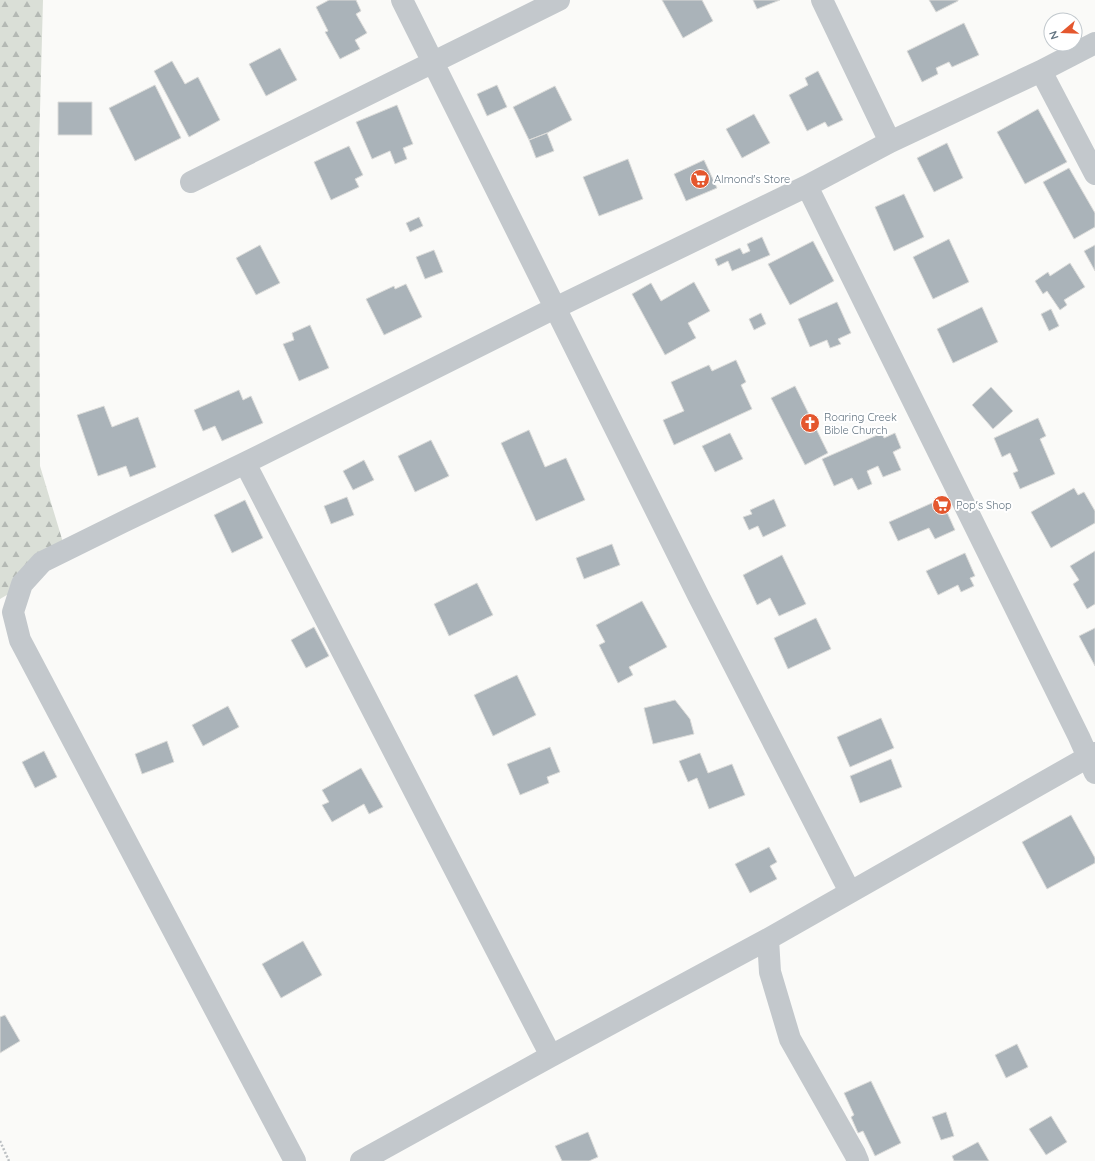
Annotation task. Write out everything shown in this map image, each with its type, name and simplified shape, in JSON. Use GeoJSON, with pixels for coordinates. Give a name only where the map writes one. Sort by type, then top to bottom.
{"type":"FeatureCollection","features":[{"type":"Feature","properties":{"kind":"street"},"geometry":{"type":"LineString","coordinates":[[402,0],[698,595],[850,892]]}},
{"type":"Feature","properties":{"kind":"street"},"geometry":{"type":"LineString","coordinates":[[191,182],[559,0]]}},
{"type":"Feature","properties":{"kind":"street"},"geometry":{"type":"LineString","coordinates":[[822,0],[890,142]]}},
{"type":"Feature","properties":{"kind":"street"},"geometry":{"type":"LineString","coordinates":[[295,1161],[20,640],[13,612],[22,584],[42,562],[245,463],[555,308],[807,186],[890,142],[1041,71],[1095,43]]}},
{"type":"Feature","properties":{"kind":"street"},"geometry":{"type":"LineString","coordinates":[[1041,71],[1095,174]]}},
{"type":"Feature","properties":{"kind":"street"},"geometry":{"type":"LineString","coordinates":[[361,1161],[768,939],[850,892],[1092,761],[1075,730],[807,186]]}},
{"type":"Feature","properties":{"kind":"street"},"geometry":{"type":"LineString","coordinates":[[245,463],[551,1056]]}},
{"type":"Feature","properties":{"kind":"street"},"geometry":{"type":"LineString","coordinates":[[768,939],[770,972],[790,1039],[858,1161]]}},
{"type":"Feature","properties":{"kind":"path"},"geometry":{"type":"LineString","coordinates":[[0,1141],[10,1161]]}},
{"type":"Feature","properties":{"kind":"green space"},"geometry":{"type":"Polygon","coordinates":[[[0,0],[43,0],[39,148],[40,466],[68,559],[0,599],[0,0]]]}},
{"type":"Feature","properties":{"kind":"building"},"geometry":{"type":"Polygon","coordinates":[[[329,0],[356,0],[361,11],[356,14],[367,33],[355,40],[360,49],[340,59],[325,32],[328,31],[316,7],[329,0]]]}},
{"type":"Feature","properties":{"kind":"building"},"geometry":{"type":"Polygon","coordinates":[[[662,0],[702,0],[713,21],[683,38],[662,0]]]}},
{"type":"Feature","properties":{"kind":"building"},"geometry":{"type":"Polygon","coordinates":[[[753,0],[780,0],[757,9],[753,0]]]}},
{"type":"Feature","properties":{"kind":"building"},"geometry":{"type":"Polygon","coordinates":[[[929,0],[958,0],[958,1],[936,12],[929,0]]]}},
{"type":"Feature","properties":{"kind":"building"},"geometry":{"type":"Polygon","coordinates":[[[964,23],[979,55],[952,67],[949,62],[936,68],[938,74],[922,82],[907,51],[964,23]]]}},
{"type":"Feature","properties":{"kind":"building"},"geometry":{"type":"Polygon","coordinates":[[[280,48],[297,80],[266,96],[249,64],[280,48]]]}},
{"type":"Feature","properties":{"kind":"building"},"geometry":{"type":"Polygon","coordinates":[[[172,61],[185,84],[198,77],[220,120],[189,137],[154,71],[172,61]]]}},
{"type":"Feature","properties":{"kind":"building"},"geometry":{"type":"Polygon","coordinates":[[[818,71],[843,120],[828,127],[825,122],[807,131],[789,95],[808,85],[805,78],[818,71]]]}},
{"type":"Feature","properties":{"kind":"building"},"geometry":{"type":"Polygon","coordinates":[[[155,85],[181,138],[135,161],[109,108],[155,85]]]}},
{"type":"Feature","properties":{"kind":"building"},"geometry":{"type":"Polygon","coordinates":[[[497,85],[507,107],[487,116],[477,94],[497,85]]]}},
{"type":"Feature","properties":{"kind":"building"},"geometry":{"type":"Polygon","coordinates":[[[555,86],[572,120],[547,133],[529,140],[513,107],[555,86]]]}},
{"type":"Feature","properties":{"kind":"building"},"geometry":{"type":"Polygon","coordinates":[[[58,102],[92,102],[92,135],[58,135],[58,102]]]}},
{"type":"Feature","properties":{"kind":"building"},"geometry":{"type":"Polygon","coordinates":[[[397,105],[413,144],[403,148],[407,159],[395,164],[390,151],[372,159],[356,122],[397,105]]]}},
{"type":"Feature","properties":{"kind":"building"},"geometry":{"type":"Polygon","coordinates":[[[1038,109],[1067,162],[1025,184],[997,132],[1038,109]]]}},
{"type":"Feature","properties":{"kind":"building"},"geometry":{"type":"Polygon","coordinates":[[[754,114],[770,143],[742,158],[726,129],[754,114]]]}},
{"type":"Feature","properties":{"kind":"building"},"geometry":{"type":"Polygon","coordinates":[[[547,133],[554,151],[536,158],[529,140],[547,133]]]}},
{"type":"Feature","properties":{"kind":"building"},"geometry":{"type":"Polygon","coordinates":[[[947,143],[963,178],[934,192],[917,158],[947,143]]]}},
{"type":"Feature","properties":{"kind":"building"},"geometry":{"type":"Polygon","coordinates":[[[349,146],[363,175],[355,179],[359,187],[331,200],[314,162],[349,146]]]}},
{"type":"Feature","properties":{"kind":"building"},"geometry":{"type":"Polygon","coordinates":[[[628,159],[643,199],[599,216],[583,177],[628,159]]]}},
{"type":"Feature","properties":{"kind":"building"},"geometry":{"type":"Polygon","coordinates":[[[704,160],[717,188],[686,201],[674,174],[704,160]]]}},
{"type":"Feature","properties":{"kind":"building"},"geometry":{"type":"Polygon","coordinates":[[[1069,168],[1095,213],[1095,227],[1074,239],[1043,182],[1069,168]]]}},
{"type":"Feature","properties":{"kind":"building"},"geometry":{"type":"Polygon","coordinates":[[[904,194],[924,237],[894,251],[875,207],[904,194]]]}},
{"type":"Feature","properties":{"kind":"building"},"geometry":{"type":"Polygon","coordinates":[[[419,217],[423,226],[410,232],[406,223],[419,217]]]}},
{"type":"Feature","properties":{"kind":"building"},"geometry":{"type":"Polygon","coordinates":[[[762,237],[770,255],[732,271],[728,261],[718,266],[715,259],[740,248],[743,254],[750,251],[747,244],[762,237]]]}},
{"type":"Feature","properties":{"kind":"building"},"geometry":{"type":"Polygon","coordinates":[[[949,239],[969,282],[933,299],[913,257],[949,239]]]}},
{"type":"Feature","properties":{"kind":"building"},"geometry":{"type":"Polygon","coordinates":[[[813,241],[834,281],[790,305],[768,264],[813,241]]]}},
{"type":"Feature","properties":{"kind":"building"},"geometry":{"type":"Polygon","coordinates":[[[260,245],[280,283],[256,295],[236,258],[260,245]]]}},
{"type":"Feature","properties":{"kind":"building"},"geometry":{"type":"Polygon","coordinates":[[[1095,245],[1095,271],[1084,251],[1095,245]]]}},
{"type":"Feature","properties":{"kind":"building"},"geometry":{"type":"Polygon","coordinates":[[[434,250],[443,272],[425,279],[416,257],[434,250]]]}},
{"type":"Feature","properties":{"kind":"building"},"geometry":{"type":"Polygon","coordinates":[[[1070,263],[1085,287],[1064,300],[1067,305],[1060,310],[1047,291],[1043,294],[1035,281],[1048,272],[1050,276],[1070,263]]]}},
{"type":"Feature","properties":{"kind":"building"},"geometry":{"type":"Polygon","coordinates":[[[694,282],[710,311],[688,323],[696,338],[665,355],[632,294],[651,283],[661,301],[694,282]]]}},
{"type":"Feature","properties":{"kind":"building"},"geometry":{"type":"Polygon","coordinates":[[[406,284],[422,317],[384,335],[366,299],[394,286],[395,289],[406,284]]]}},
{"type":"Feature","properties":{"kind":"building"},"geometry":{"type":"Polygon","coordinates":[[[837,302],[851,333],[838,339],[841,344],[830,348],[827,340],[810,347],[798,319],[837,302]]]}},
{"type":"Feature","properties":{"kind":"building"},"geometry":{"type":"Polygon","coordinates":[[[982,307],[998,342],[953,363],[937,329],[982,307]]]}},
{"type":"Feature","properties":{"kind":"building"},"geometry":{"type":"Polygon","coordinates":[[[1051,309],[1059,326],[1049,331],[1041,314],[1051,309]]]}},
{"type":"Feature","properties":{"kind":"building"},"geometry":{"type":"Polygon","coordinates":[[[761,313],[766,324],[754,330],[749,319],[761,313]]]}},
{"type":"Feature","properties":{"kind":"building"},"geometry":{"type":"Polygon","coordinates":[[[310,325],[329,368],[299,381],[283,344],[294,340],[292,333],[310,325]]]}},
{"type":"Feature","properties":{"kind":"building"},"geometry":{"type":"Polygon","coordinates":[[[736,360],[746,382],[741,385],[752,409],[674,445],[663,420],[684,411],[671,382],[709,365],[712,371],[736,360]]]}},
{"type":"Feature","properties":{"kind":"building"},"geometry":{"type":"Polygon","coordinates":[[[795,386],[828,453],[805,465],[771,398],[795,386]]]}},
{"type":"Feature","properties":{"kind":"building"},"geometry":{"type":"Polygon","coordinates":[[[991,387],[1013,411],[993,429],[972,405],[991,387]]]}},
{"type":"Feature","properties":{"kind":"building"},"geometry":{"type":"Polygon","coordinates":[[[239,390],[243,400],[251,396],[263,423],[222,441],[215,426],[203,431],[194,410],[239,390]]]}},
{"type":"Feature","properties":{"kind":"building"},"geometry":{"type":"Polygon","coordinates":[[[104,406],[112,427],[138,417],[156,467],[130,477],[126,466],[98,476],[77,415],[104,406]]]}},
{"type":"Feature","properties":{"kind":"building"},"geometry":{"type":"Polygon","coordinates":[[[1038,418],[1046,436],[1040,439],[1055,474],[1020,489],[1013,473],[1018,471],[1010,453],[1002,457],[994,438],[1038,418]]]}},
{"type":"Feature","properties":{"kind":"building"},"geometry":{"type":"Polygon","coordinates":[[[529,430],[545,467],[566,458],[585,500],[536,521],[501,443],[529,430]]]}},
{"type":"Feature","properties":{"kind":"building"},"geometry":{"type":"Polygon","coordinates":[[[730,433],[743,459],[715,472],[702,446],[730,433]]]}},
{"type":"Feature","properties":{"kind":"building"},"geometry":{"type":"Polygon","coordinates":[[[882,433],[884,438],[895,433],[901,448],[893,452],[901,470],[883,477],[878,466],[867,471],[872,484],[858,490],[852,478],[834,486],[822,459],[882,433]]]}},
{"type":"Feature","properties":{"kind":"building"},"geometry":{"type":"Polygon","coordinates":[[[431,440],[449,476],[415,492],[398,456],[431,440]]]}},
{"type":"Feature","properties":{"kind":"building"},"geometry":{"type":"Polygon","coordinates":[[[364,460],[374,480],[353,490],[343,471],[364,460]]]}},
{"type":"Feature","properties":{"kind":"building"},"geometry":{"type":"Polygon","coordinates":[[[1074,488],[1078,495],[1084,492],[1095,511],[1095,523],[1051,548],[1031,512],[1074,488]]]}},
{"type":"Feature","properties":{"kind":"building"},"geometry":{"type":"Polygon","coordinates":[[[347,497],[354,515],[331,524],[324,506],[347,497]]]}},
{"type":"Feature","properties":{"kind":"building"},"geometry":{"type":"Polygon","coordinates":[[[774,499],[786,526],[763,537],[758,526],[749,530],[743,517],[752,514],[750,510],[774,499]]]}},
{"type":"Feature","properties":{"kind":"building"},"geometry":{"type":"Polygon","coordinates":[[[941,499],[955,530],[935,539],[929,528],[898,541],[889,522],[941,499]]]}},
{"type":"Feature","properties":{"kind":"building"},"geometry":{"type":"Polygon","coordinates":[[[245,500],[263,538],[232,553],[214,515],[245,500]]]}},
{"type":"Feature","properties":{"kind":"building"},"geometry":{"type":"Polygon","coordinates":[[[612,544],[620,565],[584,579],[576,558],[612,544]]]}},
{"type":"Feature","properties":{"kind":"building"},"geometry":{"type":"Polygon","coordinates":[[[1095,551],[1095,604],[1087,609],[1073,584],[1079,580],[1070,566],[1095,551]]]}},
{"type":"Feature","properties":{"kind":"building"},"geometry":{"type":"Polygon","coordinates":[[[965,553],[975,576],[970,578],[974,586],[961,592],[958,585],[938,595],[926,571],[965,553]]]}},
{"type":"Feature","properties":{"kind":"building"},"geometry":{"type":"Polygon","coordinates":[[[782,555],[806,604],[779,616],[770,598],[757,605],[743,575],[782,555]]]}},
{"type":"Feature","properties":{"kind":"building"},"geometry":{"type":"Polygon","coordinates":[[[477,583],[493,615],[449,636],[434,604],[477,583]]]}},
{"type":"Feature","properties":{"kind":"building"},"geometry":{"type":"Polygon","coordinates":[[[642,601],[667,647],[629,667],[633,675],[618,683],[599,645],[605,642],[596,625],[642,601]]]}},
{"type":"Feature","properties":{"kind":"building"},"geometry":{"type":"Polygon","coordinates":[[[816,618],[831,649],[788,669],[774,638],[816,618]]]}},
{"type":"Feature","properties":{"kind":"building"},"geometry":{"type":"Polygon","coordinates":[[[314,627],[329,656],[306,668],[291,640],[314,627]]]}},
{"type":"Feature","properties":{"kind":"building"},"geometry":{"type":"Polygon","coordinates":[[[1095,628],[1095,666],[1079,636],[1095,628]]]}},
{"type":"Feature","properties":{"kind":"building"},"geometry":{"type":"Polygon","coordinates":[[[517,675],[536,715],[493,736],[474,695],[517,675]]]}},
{"type":"Feature","properties":{"kind":"building"},"geometry":{"type":"Polygon","coordinates":[[[675,700],[690,719],[694,734],[653,744],[644,708],[675,700]]]}},
{"type":"Feature","properties":{"kind":"building"},"geometry":{"type":"Polygon","coordinates":[[[228,706],[239,727],[203,746],[192,725],[228,706]]]}},
{"type":"Feature","properties":{"kind":"building"},"geometry":{"type":"Polygon","coordinates":[[[881,718],[894,748],[850,767],[837,737],[881,718]]]}},
{"type":"Feature","properties":{"kind":"building"},"geometry":{"type":"Polygon","coordinates":[[[167,741],[174,762],[142,774],[135,754],[167,741]]]}},
{"type":"Feature","properties":{"kind":"building"},"geometry":{"type":"Polygon","coordinates":[[[550,747],[560,772],[547,777],[549,783],[520,795],[507,764],[550,747]]]}},
{"type":"Feature","properties":{"kind":"building"},"geometry":{"type":"Polygon","coordinates":[[[44,751],[57,777],[35,788],[22,762],[44,751]]]}},
{"type":"Feature","properties":{"kind":"building"},"geometry":{"type":"Polygon","coordinates":[[[700,753],[708,773],[732,764],[745,795],[709,809],[697,778],[688,782],[679,761],[700,753]]]}},
{"type":"Feature","properties":{"kind":"building"},"geometry":{"type":"Polygon","coordinates":[[[891,759],[902,787],[860,803],[850,776],[891,759]]]}},
{"type":"Feature","properties":{"kind":"building"},"geometry":{"type":"Polygon","coordinates":[[[361,768],[383,807],[369,814],[364,804],[332,822],[322,805],[329,802],[322,790],[361,768]]]}},
{"type":"Feature","properties":{"kind":"building"},"geometry":{"type":"Polygon","coordinates":[[[1071,815],[1095,858],[1095,863],[1047,889],[1022,842],[1071,815]]]}},
{"type":"Feature","properties":{"kind":"building"},"geometry":{"type":"Polygon","coordinates":[[[769,847],[777,862],[770,866],[777,879],[750,893],[735,864],[769,847]]]}},
{"type":"Feature","properties":{"kind":"building"},"geometry":{"type":"Polygon","coordinates":[[[303,941],[322,975],[281,998],[262,964],[303,941]]]}},
{"type":"Feature","properties":{"kind":"building"},"geometry":{"type":"Polygon","coordinates":[[[5,1015],[20,1041],[0,1053],[0,1017],[5,1015]]]}},
{"type":"Feature","properties":{"kind":"building"},"geometry":{"type":"Polygon","coordinates":[[[1017,1044],[1028,1067],[1006,1078],[995,1055],[1017,1044]]]}},
{"type":"Feature","properties":{"kind":"building"},"geometry":{"type":"Polygon","coordinates":[[[871,1081],[901,1143],[875,1156],[863,1131],[858,1133],[851,1117],[854,1115],[844,1093],[871,1081]]]}},
{"type":"Feature","properties":{"kind":"building"},"geometry":{"type":"Polygon","coordinates":[[[946,1112],[954,1136],[941,1140],[932,1117],[946,1112]]]}},
{"type":"Feature","properties":{"kind":"building"},"geometry":{"type":"Polygon","coordinates":[[[1051,1116],[1067,1142],[1046,1155],[1029,1129],[1051,1116]]]}},
{"type":"Feature","properties":{"kind":"building"},"geometry":{"type":"Polygon","coordinates":[[[588,1132],[598,1157],[589,1161],[562,1161],[555,1146],[588,1132]]]}},
{"type":"Feature","properties":{"kind":"building"},"geometry":{"type":"Polygon","coordinates":[[[978,1142],[989,1161],[954,1161],[952,1156],[978,1142]]]}},
{"type":"Feature","properties":{"kind":"place","name":"Almond's Store"},"geometry":{"type":"Point","coordinates":[700,179]}},
{"type":"Feature","properties":{"kind":"place","name":"Roaring Creek Bible Church"},"geometry":{"type":"Point","coordinates":[810,423]}},
{"type":"Feature","properties":{"kind":"place","name":"Pop's Shop"},"geometry":{"type":"Point","coordinates":[942,505]}}]}
